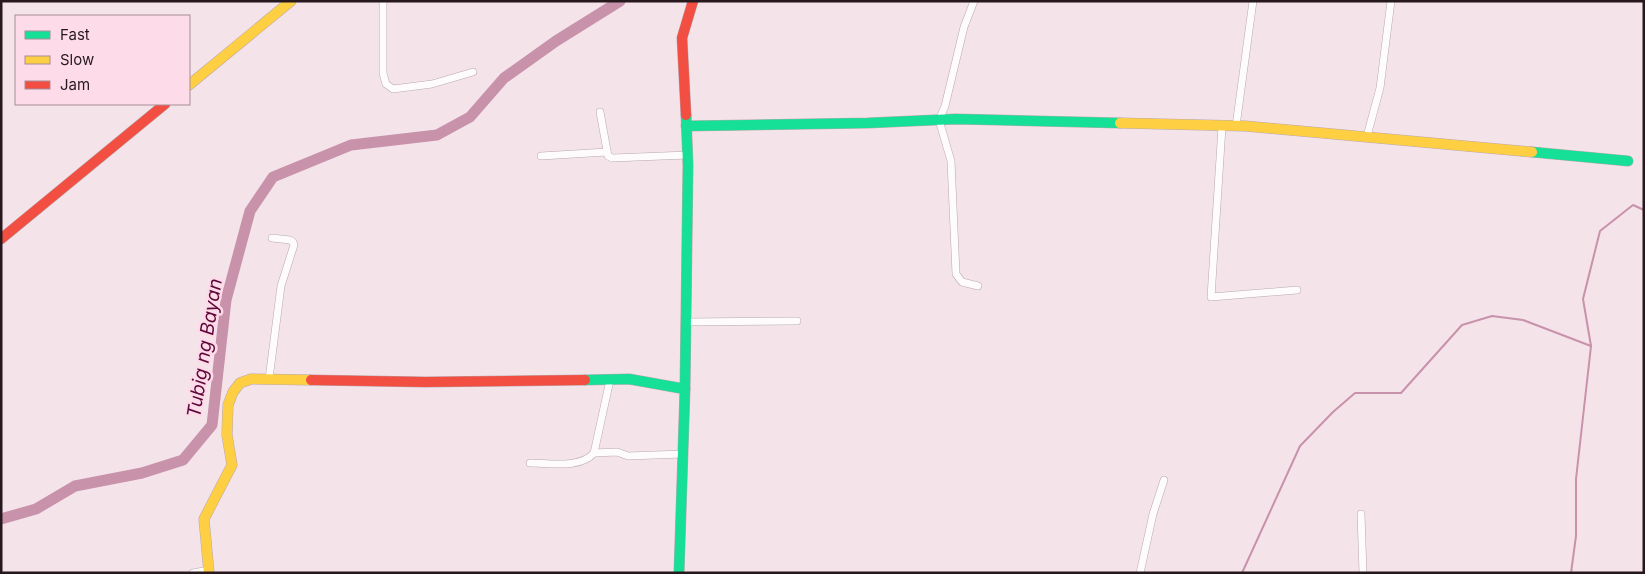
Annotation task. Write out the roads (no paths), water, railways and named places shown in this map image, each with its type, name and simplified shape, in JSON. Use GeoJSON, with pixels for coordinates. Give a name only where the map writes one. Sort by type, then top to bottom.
{"type":"FeatureCollection","features":[{"type":"Feature","properties":{"kind":"street"},"geometry":{"type":"LineString","coordinates":[[190,84],[292,1]]}},
{"type":"Feature","properties":{"kind":"street"},"geometry":{"type":"LineString","coordinates":[[383,1],[383,73],[386,84],[393,89],[432,84],[474,72]]}},
{"type":"Feature","properties":{"kind":"street"},"geometry":{"type":"LineString","coordinates":[[679,573],[685,389],[688,154],[682,38],[693,1]]}},
{"type":"Feature","properties":{"kind":"street"},"geometry":{"type":"LineString","coordinates":[[974,1],[964,27],[945,106],[939,120],[951,161],[956,274],[962,282],[978,286]]}},
{"type":"Feature","properties":{"kind":"street"},"geometry":{"type":"LineString","coordinates":[[1236,126],[1252,1]]}},
{"type":"Feature","properties":{"kind":"street"},"geometry":{"type":"LineString","coordinates":[[1367,136],[1380,88],[1391,1]]}},
{"type":"Feature","properties":{"kind":"street"},"geometry":{"type":"LineString","coordinates":[[1,239],[165,105]]}},
{"type":"Feature","properties":{"kind":"street"},"geometry":{"type":"LineString","coordinates":[[600,112],[608,156],[612,158],[688,154]]}},
{"type":"Feature","properties":{"kind":"street"},"geometry":{"type":"LineString","coordinates":[[686,126],[939,120],[1187,124],[1367,136],[1628,161]]}},
{"type":"Feature","properties":{"kind":"street"},"geometry":{"type":"LineString","coordinates":[[1222,127],[1211,297],[1297,290]]}},
{"type":"Feature","properties":{"kind":"street"},"geometry":{"type":"LineString","coordinates":[[540,156],[607,152]]}},
{"type":"Feature","properties":{"kind":"street"},"geometry":{"type":"LineString","coordinates":[[269,379],[281,286],[294,245],[294,242],[290,240],[272,238]]}},
{"type":"Feature","properties":{"kind":"street"},"geometry":{"type":"LineString","coordinates":[[686,322],[797,321]]}},
{"type":"Feature","properties":{"kind":"street"},"geometry":{"type":"LineString","coordinates":[[194,573],[209,572],[204,519],[232,466],[227,434],[228,405],[233,392],[240,383],[251,379],[425,382],[629,379],[685,389]]}},
{"type":"Feature","properties":{"kind":"street"},"geometry":{"type":"LineString","coordinates":[[530,463],[576,463],[589,459],[594,453],[610,380]]}},
{"type":"Feature","properties":{"kind":"street"},"geometry":{"type":"LineString","coordinates":[[594,453],[617,452],[628,456],[682,454]]}},
{"type":"Feature","properties":{"kind":"street"},"geometry":{"type":"LineString","coordinates":[[1140,573],[1153,514],[1164,480]]}},
{"type":"Feature","properties":{"kind":"street"},"geometry":{"type":"LineString","coordinates":[[1361,514],[1363,573]]}},
{"type":"Feature","properties":{"kind":"waterway","name":"Tubig ng Bayan"},"geometry":{"type":"LineString","coordinates":[[1,519],[36,509],[75,486],[142,473],[183,460],[212,425],[226,300],[250,211],[273,177],[351,145],[437,135],[470,117],[504,78],[556,41],[620,1]]}},
{"type":"Feature","properties":{"kind":"waterway"},"geometry":{"type":"LineString","coordinates":[[1571,573],[1576,536],[1576,479],[1591,346],[1583,299],[1600,231],[1633,205],[1644,210]]}},
{"type":"Feature","properties":{"kind":"waterway"},"geometry":{"type":"LineString","coordinates":[[1242,573],[1300,446],[1333,412],[1355,393],[1401,393],[1462,325],[1492,316],[1523,320],[1591,346]]}}]}
